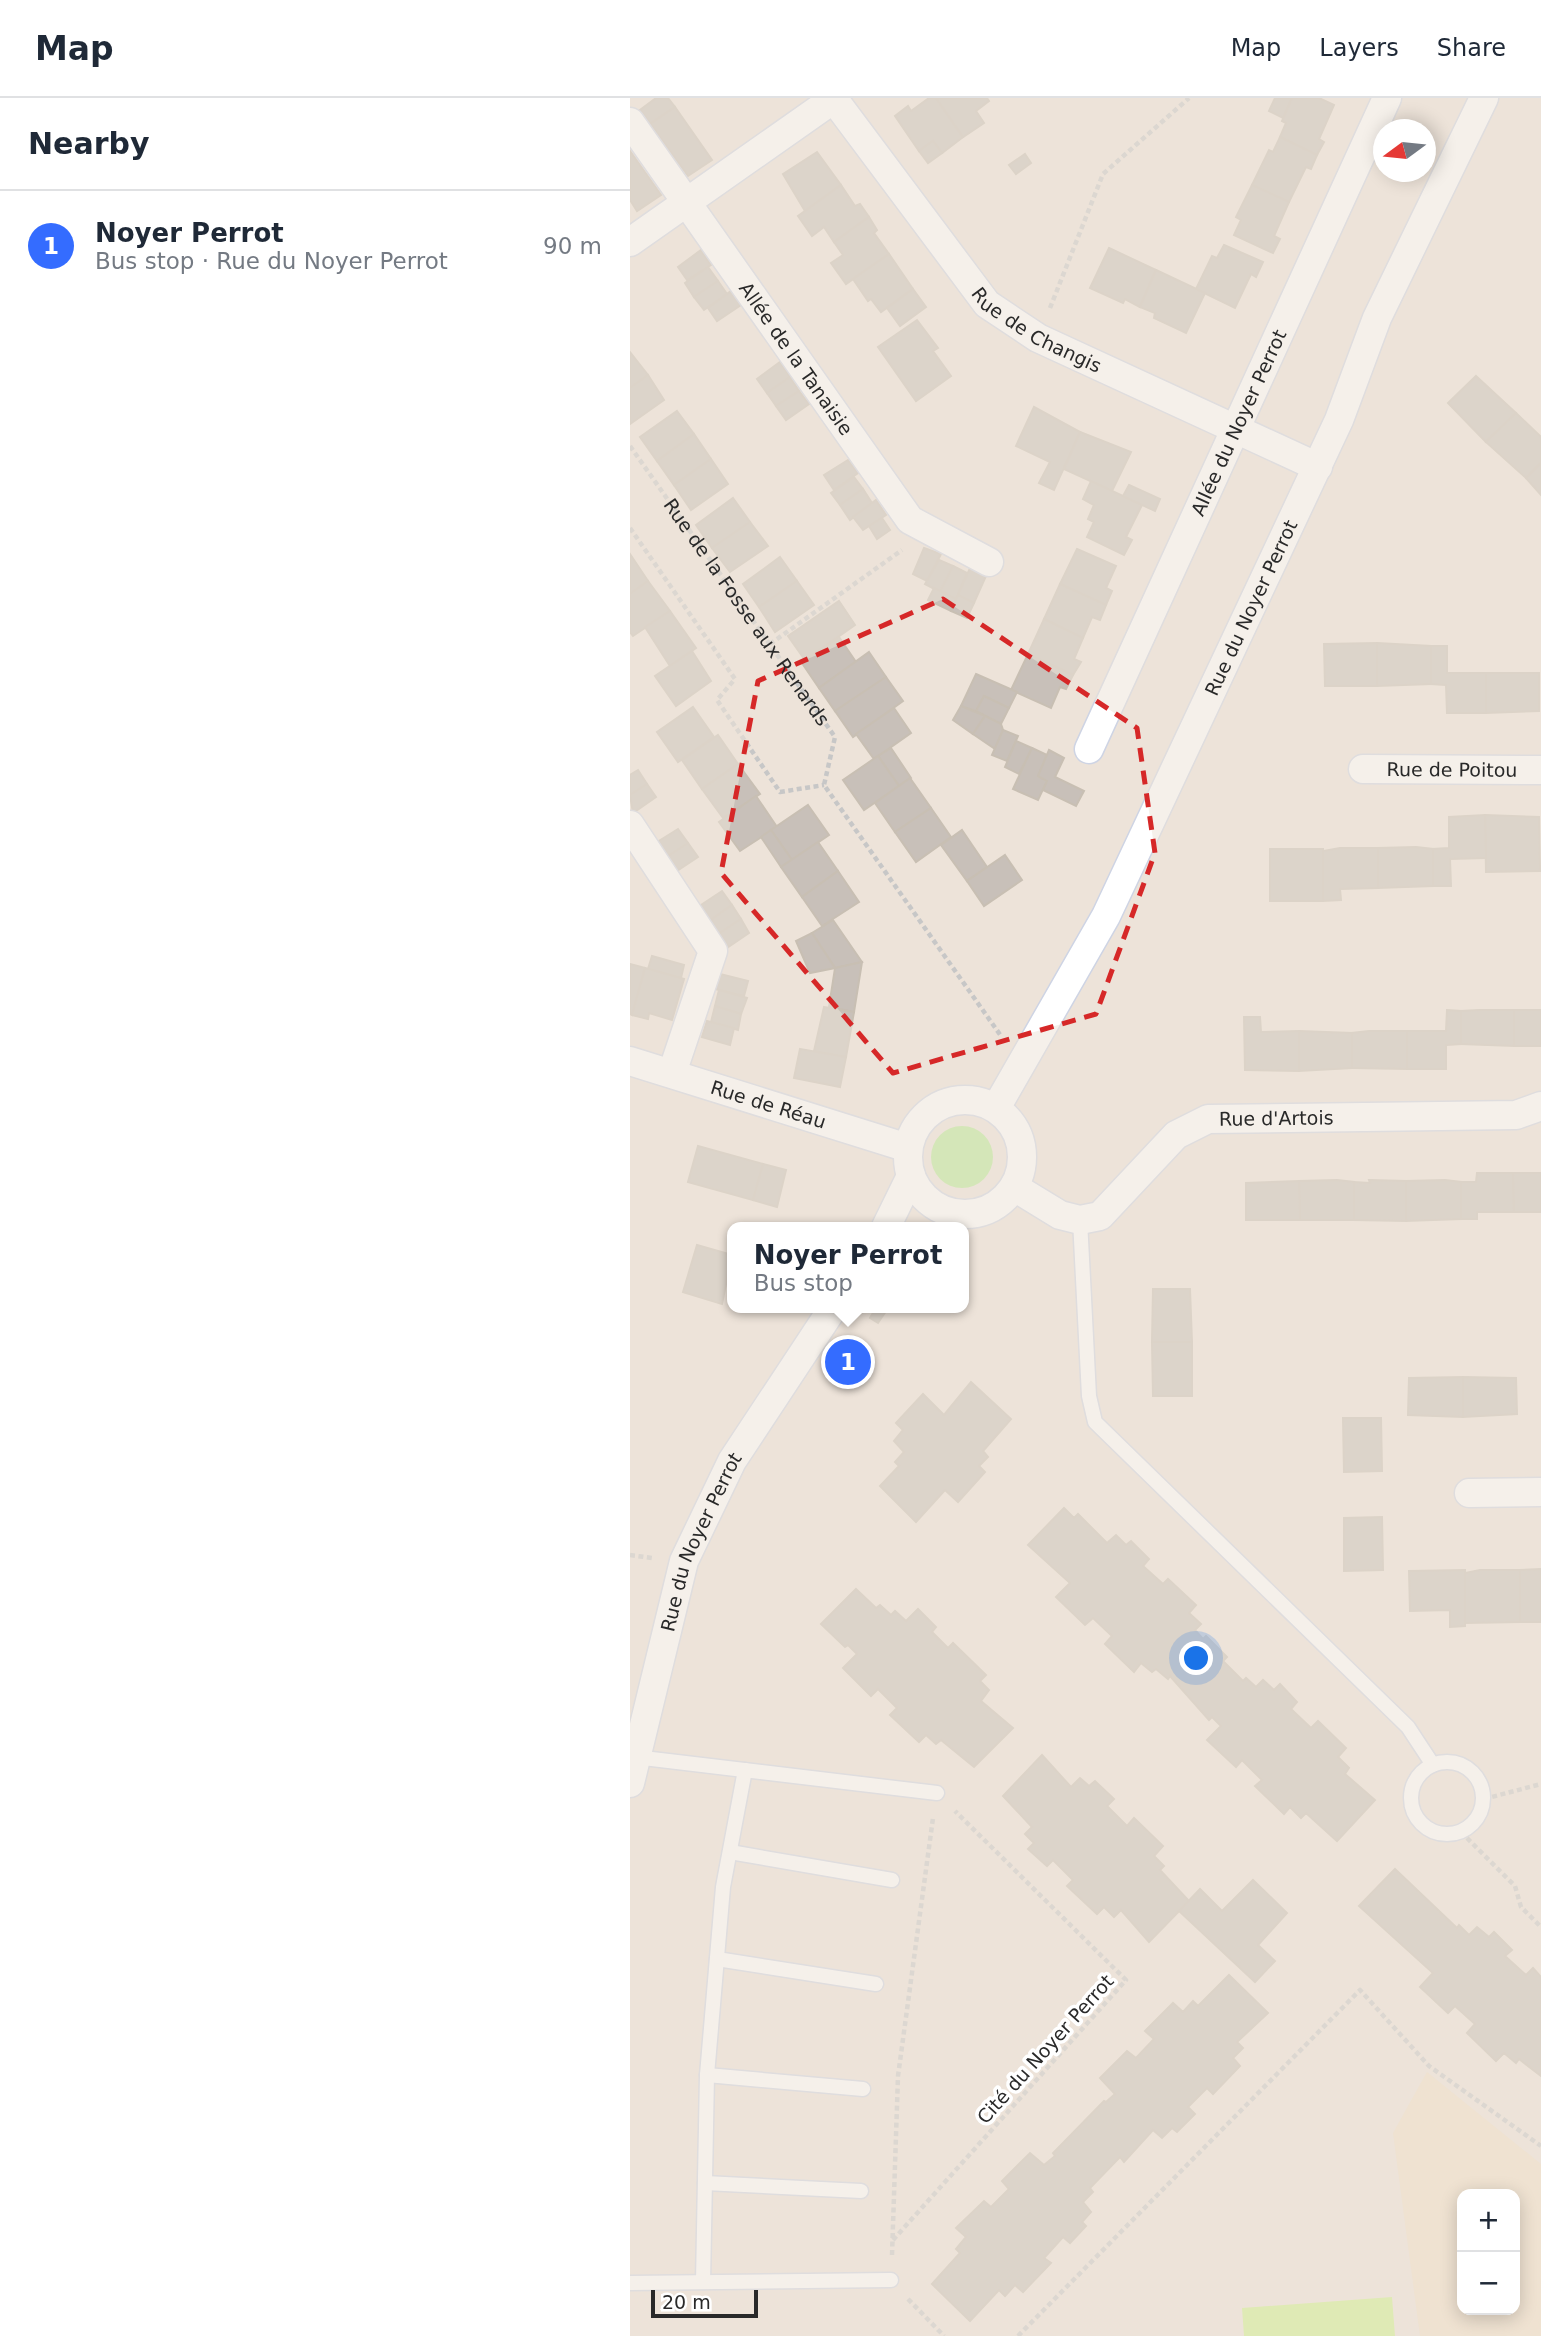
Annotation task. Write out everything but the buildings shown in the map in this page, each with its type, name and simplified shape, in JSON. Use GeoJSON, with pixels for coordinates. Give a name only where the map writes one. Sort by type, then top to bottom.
{"type":"FeatureCollection","features":[{"type":"Feature","properties":{"kind":"street","name":"Rue de Changis"},"geometry":{"type":"LineString","coordinates":[[834,98],[987,304],[1038,338],[1318,467]]}},
{"type":"Feature","properties":{"kind":"street"},"geometry":{"type":"LineString","coordinates":[[630,242],[834,98]]}},
{"type":"Feature","properties":{"kind":"street","name":"Allée du Noyer Perrot"},"geometry":{"type":"LineString","coordinates":[[1089,749],[1387,98]]}},
{"type":"Feature","properties":{"kind":"street","name":"Rue du Noyer Perrot"},"geometry":{"type":"LineString","coordinates":[[996,1108],[1106,916],[1318,467],[1350,396],[1377,318],[1484,98]]}},
{"type":"Feature","properties":{"kind":"street","name":"Allée de la Tanaisie"},"geometry":{"type":"LineString","coordinates":[[630,122],[911,520],[989,562]]}},
{"type":"Feature","properties":{"kind":"street","name":"Rue de Poitou"},"geometry":{"type":"LineString","coordinates":[[1363,769],[1541,769]]}},
{"type":"Feature","properties":{"kind":"street"},"geometry":{"type":"LineString","coordinates":[[630,825],[713,951],[672,1073]]}},
{"type":"Feature","properties":{"kind":"street","name":"Rue de Réau"},"geometry":{"type":"LineString","coordinates":[[630,1061],[908,1148]]}},
{"type":"Feature","properties":{"kind":"street"},"geometry":{"type":"LineString","coordinates":[[960,1099],[978,1101],[996,1108],[1009,1120],[1020,1144],[1021,1170],[1014,1187],[1003,1201],[987,1210],[942,1220],[911,1176],[908,1148],[914,1130],[926,1115],[941,1104],[960,1099]]}},
{"type":"Feature","properties":{"kind":"street","name":"Rue d'Artois"},"geometry":{"type":"LineString","coordinates":[[1080,1220],[1100,1216],[1176,1135],[1208,1119],[1516,1115],[1541,1106]]}},
{"type":"Feature","properties":{"kind":"street"},"geometry":{"type":"LineString","coordinates":[[888,1222],[911,1176]]}},
{"type":"Feature","properties":{"kind":"street"},"geometry":{"type":"LineString","coordinates":[[1014,1187],[1060,1215],[1080,1220]]}},
{"type":"Feature","properties":{"kind":"street","name":"Rue du Noyer Perrot"},"geometry":{"type":"LineString","coordinates":[[632,1770],[636,1721],[684,1561],[732,1461],[831,1313]]}},
{"type":"Feature","properties":{"kind":"street"},"geometry":{"type":"LineString","coordinates":[[1469,1493],[1541,1492]]}},
{"type":"Feature","properties":{"kind":"lane"},"geometry":{"type":"LineString","coordinates":[[1080,1220],[1089,1396],[1095,1422],[1408,1727],[1433,1765]]}},
{"type":"Feature","properties":{"kind":"lane"},"geometry":{"type":"LineString","coordinates":[[1447,1762],[1461,1765],[1473,1772],[1484,1798],[1481,1813],[1473,1824],[1461,1832],[1447,1835],[1433,1832],[1421,1824],[1413,1812],[1410,1798],[1413,1784],[1421,1772],[1433,1765],[1447,1762]]}},
{"type":"Feature","properties":{"kind":"lane"},"geometry":{"type":"LineString","coordinates":[[632,1770],[745,1770],[937,1793]]}},
{"type":"Feature","properties":{"kind":"lane"},"geometry":{"type":"LineString","coordinates":[[703,2282],[707,2075],[730,1852],[745,1770]]}},
{"type":"Feature","properties":{"kind":"lane"},"geometry":{"type":"LineString","coordinates":[[730,1852],[892,1880]]}},
{"type":"Feature","properties":{"kind":"lane"},"geometry":{"type":"LineString","coordinates":[[717,1959],[876,1984]]}},
{"type":"Feature","properties":{"kind":"lane"},"geometry":{"type":"LineString","coordinates":[[707,2075],[863,2089]]}},
{"type":"Feature","properties":{"kind":"lane"},"geometry":{"type":"LineString","coordinates":[[705,2183],[861,2190]]}},
{"type":"Feature","properties":{"kind":"lane"},"geometry":{"type":"LineString","coordinates":[[630,2283],[891,2280]]}},
{"type":"Feature","properties":{"kind":"path"},"geometry":{"type":"LineString","coordinates":[[1038,338],[1103,174],[1189,98]]}},
{"type":"Feature","properties":{"kind":"path","name":"Rue de la Fosse aux Renards"},"geometry":{"type":"LineString","coordinates":[[630,446],[835,737],[824,785]]}},
{"type":"Feature","properties":{"kind":"path"},"geometry":{"type":"LineString","coordinates":[[770,644],[897,557],[907,545],[911,520]]}},
{"type":"Feature","properties":{"kind":"path"},"geometry":{"type":"LineString","coordinates":[[630,528],[735,679],[717,700],[780,792],[824,785],[1020,1062]]}},
{"type":"Feature","properties":{"kind":"path"},"geometry":{"type":"LineString","coordinates":[[1484,1798],[1541,1784]]}},
{"type":"Feature","properties":{"kind":"path"},"geometry":{"type":"LineString","coordinates":[[937,1793],[898,2076],[891,2280],[944,2336]]}},
{"type":"Feature","properties":{"kind":"path","name":"Cité du Noyer Perrot"},"geometry":{"type":"LineString","coordinates":[[892,2240],[1126,1980],[937,1793]]}},
{"type":"Feature","properties":{"kind":"path"},"geometry":{"type":"LineString","coordinates":[[1461,1832],[1516,1886],[1521,1907],[1541,1927]]}},
{"type":"Feature","properties":{"kind":"path"},"geometry":{"type":"LineString","coordinates":[[1018,2336],[1360,1990],[1429,2066],[1541,2146]]}},
{"type":"Feature","properties":{"kind":"highlighted area"},"geometry":{"type":"Polygon","coordinates":[[[943,599],[1137,728],[1155,853],[1096,1014],[893,1073],[721,873],[758,681],[943,599]]]}},
{"type":"Feature","properties":{"kind":"shaded area"},"geometry":{"type":"Polygon","coordinates":[[[1427,2072],[1541,2164],[1541,2336],[1420,2336],[1393,2133],[1427,2072]]]}},
{"type":"Feature","properties":{"kind":"green space"},"geometry":{"type":"Polygon","coordinates":[[[962,1126],[974,1128],[984,1135],[991,1145],[991,1169],[984,1179],[974,1186],[962,1188],[950,1186],[940,1179],[933,1169],[931,1157],[933,1145],[940,1135],[950,1128],[962,1126]]]}},
{"type":"Feature","properties":{"kind":"green space"},"geometry":{"type":"Polygon","coordinates":[[[1392,2297],[1395,2336],[1244,2336],[1242,2308],[1392,2297]]]}},
{"type":"Feature","properties":{"kind":"place","name":"Noyer Perrot"},"geometry":{"type":"Point","coordinates":[848,1362]}}]}
